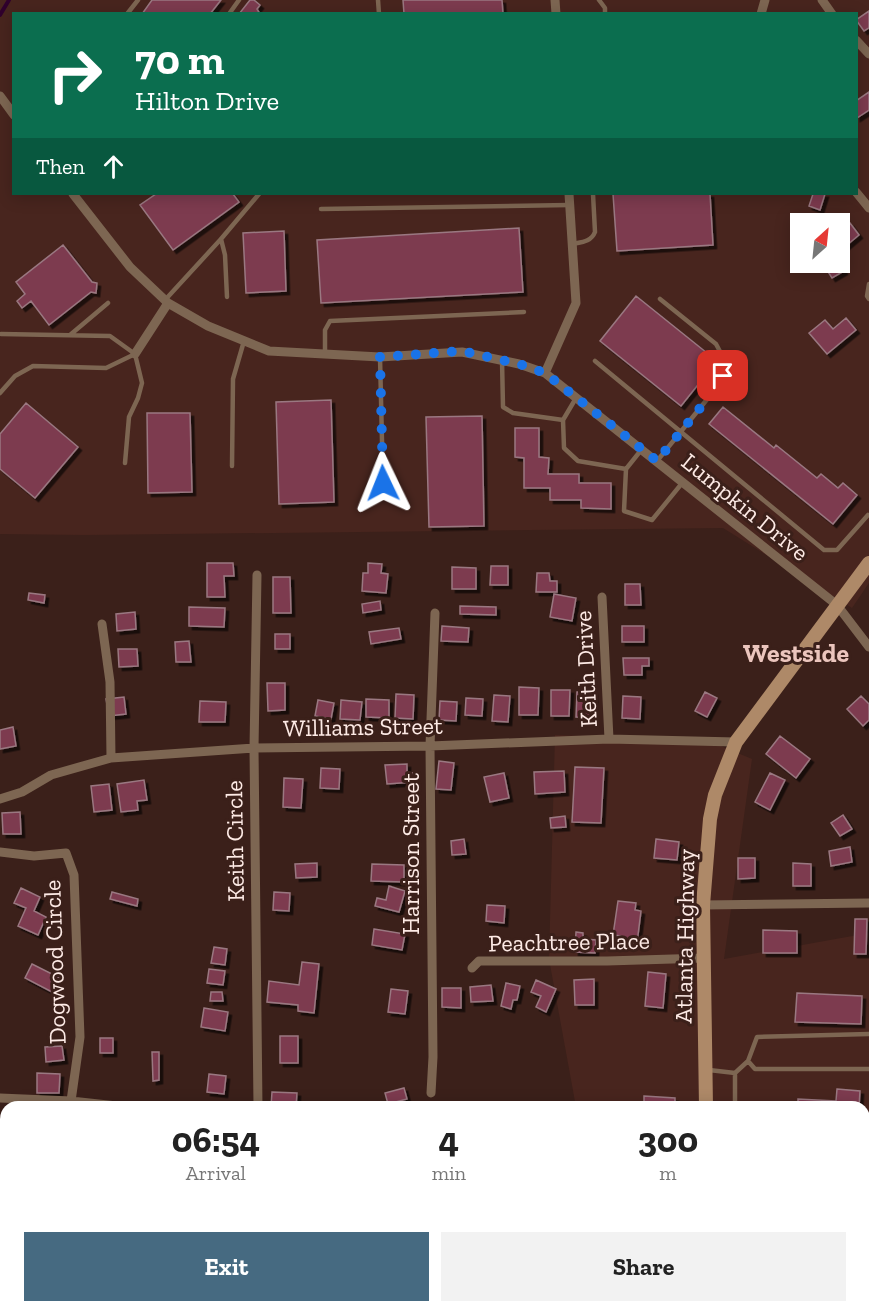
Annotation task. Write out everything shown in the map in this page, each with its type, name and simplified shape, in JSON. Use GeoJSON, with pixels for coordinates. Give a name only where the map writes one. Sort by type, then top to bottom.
{"type":"FeatureCollection","features":[{"type":"Feature","properties":{"kind":"main road","name":"Atlanta Highway"},"geometry":{"type":"LineString","coordinates":[[706,1101],[703,905],[710,819],[715,795],[736,742],[869,563]]}},
{"type":"Feature","properties":{"kind":"street"},"geometry":{"type":"LineString","coordinates":[[858,42],[869,54]]}},
{"type":"Feature","properties":{"kind":"street"},"geometry":{"type":"LineString","coordinates":[[0,96],[12,112]]}},
{"type":"Feature","properties":{"kind":"street"},"geometry":{"type":"LineString","coordinates":[[858,194],[869,208]]}},
{"type":"Feature","properties":{"kind":"street"},"geometry":{"type":"LineString","coordinates":[[76,195],[130,267],[167,302],[208,326],[269,351],[380,357],[462,351],[545,373],[576,303],[568,195]]}},
{"type":"Feature","properties":{"kind":"street"},"geometry":{"type":"LineString","coordinates":[[135,354],[167,302]]}},
{"type":"Feature","properties":{"kind":"street","name":"Lumpkin Drive"},"geometry":{"type":"LineString","coordinates":[[545,373],[837,604],[869,646]]}},
{"type":"Feature","properties":{"kind":"street","name":"Keith Circle"},"geometry":{"type":"LineString","coordinates":[[256,575],[254,748],[258,1101]]}},
{"type":"Feature","properties":{"kind":"street","name":"Keith Drive"},"geometry":{"type":"LineString","coordinates":[[602,597],[609,739]]}},
{"type":"Feature","properties":{"kind":"street","name":"Harrison Street"},"geometry":{"type":"LineString","coordinates":[[431,1094],[433,1057],[430,746],[435,613]]}},
{"type":"Feature","properties":{"kind":"street"},"geometry":{"type":"LineString","coordinates":[[102,624],[110,682],[111,758]]}},
{"type":"Feature","properties":{"kind":"street","name":"Williams Street"},"geometry":{"type":"LineString","coordinates":[[0,799],[22,792],[51,775],[111,758],[254,748],[430,746],[609,739],[736,742]]}},
{"type":"Feature","properties":{"kind":"street","name":"Dogwood Circle"},"geometry":{"type":"LineString","coordinates":[[0,852],[34,856],[66,853],[74,875],[80,1037],[71,1101]]}},
{"type":"Feature","properties":{"kind":"street"},"geometry":{"type":"LineString","coordinates":[[703,905],[869,903]]}},
{"type":"Feature","properties":{"kind":"street","name":"Peachtree Place"},"geometry":{"type":"LineString","coordinates":[[472,968],[479,961],[705,958]]}},
{"type":"Feature","properties":{"kind":"street"},"geometry":{"type":"LineString","coordinates":[[0,1098],[71,1101]]}},
{"type":"Feature","properties":{"kind":"lane"},"geometry":{"type":"LineString","coordinates":[[129,12],[138,0]]}},
{"type":"Feature","properties":{"kind":"lane"},"geometry":{"type":"LineString","coordinates":[[230,12],[239,0]]}},
{"type":"Feature","properties":{"kind":"lane"},"geometry":{"type":"LineString","coordinates":[[167,302],[258,195]]}},
{"type":"Feature","properties":{"kind":"lane"},"geometry":{"type":"LineString","coordinates":[[572,244],[586,242],[595,232],[593,195]]}},
{"type":"Feature","properties":{"kind":"lane"},"geometry":{"type":"LineString","coordinates":[[321,209],[569,205]]}},
{"type":"Feature","properties":{"kind":"lane"},"geometry":{"type":"LineString","coordinates":[[221,239],[225,255],[226,297]]}},
{"type":"Feature","properties":{"kind":"lane"},"geometry":{"type":"LineString","coordinates":[[869,284],[867,296],[869,299]]}},
{"type":"Feature","properties":{"kind":"lane"},"geometry":{"type":"LineString","coordinates":[[657,461],[713,392],[723,376],[724,359],[716,344],[660,299]]}},
{"type":"Feature","properties":{"kind":"lane"},"geometry":{"type":"LineString","coordinates":[[70,335],[108,303]]}},
{"type":"Feature","properties":{"kind":"lane"},"geometry":{"type":"LineString","coordinates":[[325,354],[325,330],[330,321],[524,312]]}},
{"type":"Feature","properties":{"kind":"lane"},"geometry":{"type":"LineString","coordinates":[[1,334],[110,336],[135,354],[142,383],[129,417],[125,463]]}},
{"type":"Feature","properties":{"kind":"lane"},"geometry":{"type":"LineString","coordinates":[[232,466],[233,380],[244,341]]}},
{"type":"Feature","properties":{"kind":"lane"},"geometry":{"type":"LineString","coordinates":[[0,393],[15,376],[33,366],[105,368],[135,354]]}},
{"type":"Feature","properties":{"kind":"lane"},"geometry":{"type":"LineString","coordinates":[[380,357],[383,483]]}},
{"type":"Feature","properties":{"kind":"lane"},"geometry":{"type":"LineString","coordinates":[[502,360],[502,407],[513,413],[563,420]]}},
{"type":"Feature","properties":{"kind":"lane"},"geometry":{"type":"LineString","coordinates":[[595,361],[824,550],[837,550],[868,515]]}},
{"type":"Feature","properties":{"kind":"lane"},"geometry":{"type":"LineString","coordinates":[[577,398],[563,420],[564,448],[578,461],[627,469]]}},
{"type":"Feature","properties":{"kind":"lane"},"geometry":{"type":"LineString","coordinates":[[642,449],[627,469],[624,511],[652,520],[683,482]]}},
{"type":"Feature","properties":{"kind":"lane"},"geometry":{"type":"LineString","coordinates":[[735,1101],[735,1073],[748,1061],[758,1037],[869,1034]]}},
{"type":"Feature","properties":{"kind":"lane"},"geometry":{"type":"LineString","coordinates":[[748,1061],[755,1069],[869,1069]]}},
{"type":"Feature","properties":{"kind":"lane"},"geometry":{"type":"LineString","coordinates":[[706,1070],[735,1073]]}},
{"type":"Feature","properties":{"kind":"shaded area"},"geometry":{"type":"Polygon","coordinates":[[[0,0],[869,0],[869,583],[852,608],[723,528],[0,534],[0,0]]]}},
{"type":"Feature","properties":{"kind":"shaded area"},"geometry":{"type":"Polygon","coordinates":[[[555,735],[709,741],[752,759],[724,959],[869,933],[869,1101],[575,1101],[549,959],[555,735]]]}},
{"type":"Feature","properties":{"kind":"building"},"geometry":{"type":"Polygon","coordinates":[[[152,0],[221,0],[212,12],[143,12],[152,0]]]}},
{"type":"Feature","properties":{"kind":"building"},"geometry":{"type":"Polygon","coordinates":[[[250,0],[260,5],[257,9],[259,12],[241,12],[250,0]]]}},
{"type":"Feature","properties":{"kind":"building"},"geometry":{"type":"Polygon","coordinates":[[[403,0],[502,0],[503,12],[404,12],[403,0]]]}},
{"type":"Feature","properties":{"kind":"building"},"geometry":{"type":"Polygon","coordinates":[[[869,11],[869,28],[864,31],[858,23],[858,19],[869,11]]]}},
{"type":"Feature","properties":{"kind":"building"},"geometry":{"type":"Polygon","coordinates":[[[869,92],[869,110],[858,117],[858,100],[869,92]]]}},
{"type":"Feature","properties":{"kind":"building"},"geometry":{"type":"Polygon","coordinates":[[[155,195],[234,195],[239,202],[173,250],[140,205],[155,195]]]}},
{"type":"Feature","properties":{"kind":"building"},"geometry":{"type":"Polygon","coordinates":[[[613,195],[710,195],[713,245],[617,251],[613,195]]]}},
{"type":"Feature","properties":{"kind":"building"},"geometry":{"type":"Polygon","coordinates":[[[813,195],[825,195],[820,210],[809,206],[813,195]]]}},
{"type":"Feature","properties":{"kind":"building"},"geometry":{"type":"Polygon","coordinates":[[[850,223],[859,235],[850,243],[850,223]]]}},
{"type":"Feature","properties":{"kind":"building"},"geometry":{"type":"Polygon","coordinates":[[[519,228],[523,292],[321,303],[317,240],[519,228]]]}},
{"type":"Feature","properties":{"kind":"building"},"geometry":{"type":"Polygon","coordinates":[[[284,231],[286,291],[246,293],[243,233],[284,231]]]}},
{"type":"Feature","properties":{"kind":"building"},"geometry":{"type":"Polygon","coordinates":[[[63,245],[92,282],[97,283],[96,293],[91,292],[49,325],[31,301],[22,308],[17,301],[25,294],[16,282],[63,245]]]}},
{"type":"Feature","properties":{"kind":"building"},"geometry":{"type":"Polygon","coordinates":[[[829,273],[841,273],[832,278],[829,273]]]}},
{"type":"Feature","properties":{"kind":"building"},"geometry":{"type":"Polygon","coordinates":[[[636,296],[717,361],[681,406],[600,341],[636,296]]]}},
{"type":"Feature","properties":{"kind":"building"},"geometry":{"type":"Polygon","coordinates":[[[846,318],[856,330],[827,354],[809,333],[825,320],[833,329],[846,318]]]}},
{"type":"Feature","properties":{"kind":"building"},"geometry":{"type":"Polygon","coordinates":[[[331,400],[334,502],[279,504],[276,402],[331,400]]]}},
{"type":"Feature","properties":{"kind":"building"},"geometry":{"type":"Polygon","coordinates":[[[26,403],[78,447],[35,498],[0,469],[0,434],[26,403]]]}},
{"type":"Feature","properties":{"kind":"building"},"geometry":{"type":"Polygon","coordinates":[[[723,407],[774,448],[776,445],[817,478],[821,474],[838,488],[843,483],[857,495],[833,524],[709,424],[723,407]]]}},
{"type":"Feature","properties":{"kind":"building"},"geometry":{"type":"Polygon","coordinates":[[[147,413],[190,413],[192,492],[148,493],[147,413]]]}},
{"type":"Feature","properties":{"kind":"building"},"geometry":{"type":"Polygon","coordinates":[[[482,416],[484,526],[429,527],[426,417],[482,416]]]}},
{"type":"Feature","properties":{"kind":"building"},"geometry":{"type":"Polygon","coordinates":[[[515,428],[539,428],[539,457],[549,458],[548,474],[579,474],[579,483],[611,483],[611,509],[581,508],[581,500],[550,500],[550,488],[524,488],[524,458],[515,457],[515,428]]]}},
{"type":"Feature","properties":{"kind":"building"},"geometry":{"type":"Polygon","coordinates":[[[207,563],[233,563],[234,576],[224,576],[225,597],[207,597],[207,563]]]}},
{"type":"Feature","properties":{"kind":"building"},"geometry":{"type":"Polygon","coordinates":[[[368,563],[382,564],[381,573],[388,574],[386,593],[362,591],[363,573],[368,573],[368,563]]]}},
{"type":"Feature","properties":{"kind":"building"},"geometry":{"type":"Polygon","coordinates":[[[491,566],[508,566],[508,585],[490,585],[491,566]]]}},
{"type":"Feature","properties":{"kind":"building"},"geometry":{"type":"Polygon","coordinates":[[[452,567],[476,568],[476,589],[452,589],[452,567]]]}},
{"type":"Feature","properties":{"kind":"building"},"geometry":{"type":"Polygon","coordinates":[[[537,573],[549,573],[550,581],[557,581],[557,592],[536,592],[537,573]]]}},
{"type":"Feature","properties":{"kind":"building"},"geometry":{"type":"Polygon","coordinates":[[[273,577],[290,577],[291,613],[273,613],[273,577]]]}},
{"type":"Feature","properties":{"kind":"building"},"geometry":{"type":"Polygon","coordinates":[[[625,584],[640,584],[641,605],[625,605],[625,584]]]}},
{"type":"Feature","properties":{"kind":"building"},"geometry":{"type":"Polygon","coordinates":[[[29,593],[45,595],[44,603],[28,600],[29,593]]]}},
{"type":"Feature","properties":{"kind":"building"},"geometry":{"type":"Polygon","coordinates":[[[554,594],[576,598],[572,621],[550,617],[554,594]]]}},
{"type":"Feature","properties":{"kind":"building"},"geometry":{"type":"Polygon","coordinates":[[[380,601],[381,610],[363,613],[362,604],[380,601]]]}},
{"type":"Feature","properties":{"kind":"building"},"geometry":{"type":"Polygon","coordinates":[[[460,606],[496,607],[496,615],[460,614],[460,606]]]}},
{"type":"Feature","properties":{"kind":"building"},"geometry":{"type":"Polygon","coordinates":[[[189,607],[225,608],[224,627],[189,626],[189,607]]]}},
{"type":"Feature","properties":{"kind":"building"},"geometry":{"type":"Polygon","coordinates":[[[135,612],[136,629],[117,631],[116,614],[135,612]]]}},
{"type":"Feature","properties":{"kind":"building"},"geometry":{"type":"Polygon","coordinates":[[[442,626],[469,628],[468,642],[441,641],[442,626]]]}},
{"type":"Feature","properties":{"kind":"building"},"geometry":{"type":"Polygon","coordinates":[[[622,626],[644,626],[644,642],[622,642],[622,626]]]}},
{"type":"Feature","properties":{"kind":"building"},"geometry":{"type":"Polygon","coordinates":[[[399,628],[401,639],[371,644],[369,632],[399,628]]]}},
{"type":"Feature","properties":{"kind":"building"},"geometry":{"type":"Polygon","coordinates":[[[275,634],[290,634],[290,649],[275,649],[275,634]]]}},
{"type":"Feature","properties":{"kind":"building"},"geometry":{"type":"Polygon","coordinates":[[[189,641],[191,662],[176,662],[175,642],[189,641]]]}},
{"type":"Feature","properties":{"kind":"building"},"geometry":{"type":"Polygon","coordinates":[[[118,649],[137,649],[138,666],[119,667],[118,649]]]}},
{"type":"Feature","properties":{"kind":"building"},"geometry":{"type":"Polygon","coordinates":[[[623,658],[649,658],[649,666],[642,666],[642,675],[624,675],[623,658]]]}},
{"type":"Feature","properties":{"kind":"building"},"geometry":{"type":"Polygon","coordinates":[[[267,683],[285,683],[285,710],[268,711],[267,683]]]}},
{"type":"Feature","properties":{"kind":"building"},"geometry":{"type":"Polygon","coordinates":[[[519,687],[539,688],[538,715],[519,715],[519,687]]]}},
{"type":"Feature","properties":{"kind":"building"},"geometry":{"type":"Polygon","coordinates":[[[551,690],[570,690],[569,716],[551,716],[551,690]]]}},
{"type":"Feature","properties":{"kind":"building"},"geometry":{"type":"Polygon","coordinates":[[[577,692],[594,692],[594,718],[576,717],[577,692]]]}},
{"type":"Feature","properties":{"kind":"building"},"geometry":{"type":"Polygon","coordinates":[[[705,692],[717,698],[707,717],[695,711],[705,692]]]}},
{"type":"Feature","properties":{"kind":"building"},"geometry":{"type":"Polygon","coordinates":[[[396,694],[414,695],[413,719],[395,718],[396,694]]]}},
{"type":"Feature","properties":{"kind":"building"},"geometry":{"type":"Polygon","coordinates":[[[494,695],[510,696],[508,722],[492,721],[494,695]]]}},
{"type":"Feature","properties":{"kind":"building"},"geometry":{"type":"Polygon","coordinates":[[[623,696],[641,697],[640,719],[622,718],[623,696]]]}},
{"type":"Feature","properties":{"kind":"building"},"geometry":{"type":"Polygon","coordinates":[[[861,696],[869,704],[869,720],[863,726],[847,709],[861,696]]]}},
{"type":"Feature","properties":{"kind":"building"},"geometry":{"type":"Polygon","coordinates":[[[124,697],[126,714],[109,716],[106,699],[124,697]]]}},
{"type":"Feature","properties":{"kind":"building"},"geometry":{"type":"Polygon","coordinates":[[[466,698],[483,699],[482,716],[465,715],[466,698]]]}},
{"type":"Feature","properties":{"kind":"building"},"geometry":{"type":"Polygon","coordinates":[[[366,699],[389,700],[389,718],[366,717],[366,699]]]}},
{"type":"Feature","properties":{"kind":"building"},"geometry":{"type":"Polygon","coordinates":[[[318,700],[334,703],[331,719],[315,716],[318,700]]]}},
{"type":"Feature","properties":{"kind":"building"},"geometry":{"type":"Polygon","coordinates":[[[341,700],[362,702],[360,720],[340,719],[341,700]]]}},
{"type":"Feature","properties":{"kind":"building"},"geometry":{"type":"Polygon","coordinates":[[[200,701],[226,702],[225,722],[199,722],[200,701]]]}},
{"type":"Feature","properties":{"kind":"building"},"geometry":{"type":"Polygon","coordinates":[[[440,701],[457,702],[456,721],[439,720],[440,701]]]}},
{"type":"Feature","properties":{"kind":"building"},"geometry":{"type":"Polygon","coordinates":[[[13,727],[16,746],[0,749],[0,730],[13,727]]]}},
{"type":"Feature","properties":{"kind":"building"},"geometry":{"type":"Polygon","coordinates":[[[780,736],[810,759],[796,778],[766,754],[780,736]]]}},
{"type":"Feature","properties":{"kind":"building"},"geometry":{"type":"Polygon","coordinates":[[[439,761],[454,763],[451,790],[436,789],[439,761]]]}},
{"type":"Feature","properties":{"kind":"building"},"geometry":{"type":"Polygon","coordinates":[[[407,764],[407,773],[414,773],[414,782],[387,784],[385,765],[407,764]]]}},
{"type":"Feature","properties":{"kind":"building"},"geometry":{"type":"Polygon","coordinates":[[[575,767],[604,768],[601,823],[572,822],[575,767]]]}},
{"type":"Feature","properties":{"kind":"building"},"geometry":{"type":"Polygon","coordinates":[[[321,768],[340,769],[339,789],[320,788],[321,768]]]}},
{"type":"Feature","properties":{"kind":"building"},"geometry":{"type":"Polygon","coordinates":[[[564,771],[565,792],[535,794],[534,772],[564,771]]]}},
{"type":"Feature","properties":{"kind":"building"},"geometry":{"type":"Polygon","coordinates":[[[504,773],[509,798],[490,802],[484,777],[504,773]]]}},
{"type":"Feature","properties":{"kind":"building"},"geometry":{"type":"Polygon","coordinates":[[[770,773],[785,780],[770,810],[755,802],[770,773]]]}},
{"type":"Feature","properties":{"kind":"building"},"geometry":{"type":"Polygon","coordinates":[[[284,778],[303,779],[301,808],[283,807],[284,778]]]}},
{"type":"Feature","properties":{"kind":"building"},"geometry":{"type":"Polygon","coordinates":[[[144,780],[147,800],[137,801],[138,810],[121,812],[117,784],[144,780]]]}},
{"type":"Feature","properties":{"kind":"building"},"geometry":{"type":"Polygon","coordinates":[[[109,784],[112,810],[94,812],[91,786],[109,784]]]}},
{"type":"Feature","properties":{"kind":"building"},"geometry":{"type":"Polygon","coordinates":[[[20,812],[21,834],[3,834],[2,813],[20,812]]]}},
{"type":"Feature","properties":{"kind":"building"},"geometry":{"type":"Polygon","coordinates":[[[843,815],[852,829],[840,836],[831,823],[843,815]]]}},
{"type":"Feature","properties":{"kind":"building"},"geometry":{"type":"Polygon","coordinates":[[[565,816],[566,827],[551,828],[550,818],[565,816]]]}},
{"type":"Feature","properties":{"kind":"building"},"geometry":{"type":"Polygon","coordinates":[[[464,839],[466,854],[452,855],[451,841],[464,839]]]}},
{"type":"Feature","properties":{"kind":"building"},"geometry":{"type":"Polygon","coordinates":[[[656,839],[679,842],[677,860],[654,858],[656,839]]]}},
{"type":"Feature","properties":{"kind":"building"},"geometry":{"type":"Polygon","coordinates":[[[850,847],[852,862],[831,866],[829,851],[850,847]]]}},
{"type":"Feature","properties":{"kind":"building"},"geometry":{"type":"Polygon","coordinates":[[[738,858],[755,858],[755,878],[738,879],[738,858]]]}},
{"type":"Feature","properties":{"kind":"building"},"geometry":{"type":"Polygon","coordinates":[[[317,863],[317,877],[296,878],[295,864],[317,863]]]}},
{"type":"Feature","properties":{"kind":"building"},"geometry":{"type":"Polygon","coordinates":[[[793,863],[811,864],[811,886],[793,886],[793,863]]]}},
{"type":"Feature","properties":{"kind":"building"},"geometry":{"type":"Polygon","coordinates":[[[372,864],[404,865],[404,882],[371,881],[372,864]]]}},
{"type":"Feature","properties":{"kind":"building"},"geometry":{"type":"Polygon","coordinates":[[[389,886],[405,891],[399,912],[375,906],[377,898],[386,900],[389,886]]]}},
{"type":"Feature","properties":{"kind":"building"},"geometry":{"type":"Polygon","coordinates":[[[21,888],[40,897],[34,911],[46,917],[38,935],[18,926],[26,908],[14,903],[21,888]]]}},
{"type":"Feature","properties":{"kind":"building"},"geometry":{"type":"Polygon","coordinates":[[[112,892],[138,899],[137,906],[110,899],[112,892]]]}},
{"type":"Feature","properties":{"kind":"building"},"geometry":{"type":"Polygon","coordinates":[[[274,892],[290,893],[289,911],[273,910],[274,892]]]}},
{"type":"Feature","properties":{"kind":"building"},"geometry":{"type":"Polygon","coordinates":[[[618,901],[636,903],[635,910],[641,911],[637,943],[621,941],[621,936],[613,935],[618,901]]]}},
{"type":"Feature","properties":{"kind":"building"},"geometry":{"type":"Polygon","coordinates":[[[487,905],[505,906],[504,923],[486,921],[487,905]]]}},
{"type":"Feature","properties":{"kind":"building"},"geometry":{"type":"Polygon","coordinates":[[[855,919],[867,919],[866,954],[854,954],[855,919]]]}},
{"type":"Feature","properties":{"kind":"building"},"geometry":{"type":"Polygon","coordinates":[[[374,929],[405,934],[402,950],[372,945],[374,929]]]}},
{"type":"Feature","properties":{"kind":"building"},"geometry":{"type":"Polygon","coordinates":[[[763,930],[797,931],[797,953],[763,953],[763,930]]]}},
{"type":"Feature","properties":{"kind":"building"},"geometry":{"type":"Polygon","coordinates":[[[576,932],[583,933],[583,939],[596,940],[595,953],[575,952],[576,932]]]}},
{"type":"Feature","properties":{"kind":"building"},"geometry":{"type":"Polygon","coordinates":[[[214,947],[227,949],[225,965],[211,963],[214,947]]]}},
{"type":"Feature","properties":{"kind":"building"},"geometry":{"type":"Polygon","coordinates":[[[302,962],[319,964],[314,1013],[298,1011],[298,1005],[267,1002],[269,981],[299,985],[302,962]]]}},
{"type":"Feature","properties":{"kind":"building"},"geometry":{"type":"Polygon","coordinates":[[[32,964],[60,978],[52,992],[25,978],[32,964]]]}},
{"type":"Feature","properties":{"kind":"building"},"geometry":{"type":"Polygon","coordinates":[[[209,969],[225,971],[223,985],[207,983],[209,969]]]}},
{"type":"Feature","properties":{"kind":"building"},"geometry":{"type":"Polygon","coordinates":[[[648,972],[666,974],[663,1008],[645,1006],[648,972]]]}},
{"type":"Feature","properties":{"kind":"building"},"geometry":{"type":"Polygon","coordinates":[[[594,979],[594,1005],[575,1005],[574,980],[594,979]]]}},
{"type":"Feature","properties":{"kind":"building"},"geometry":{"type":"Polygon","coordinates":[[[536,980],[556,989],[546,1012],[536,1007],[541,996],[531,992],[536,980]]]}},
{"type":"Feature","properties":{"kind":"building"},"geometry":{"type":"Polygon","coordinates":[[[506,983],[520,986],[517,1000],[513,1000],[511,1009],[501,1006],[506,983]]]}},
{"type":"Feature","properties":{"kind":"building"},"geometry":{"type":"Polygon","coordinates":[[[491,985],[493,1001],[471,1002],[470,987],[491,985]]]}},
{"type":"Feature","properties":{"kind":"building"},"geometry":{"type":"Polygon","coordinates":[[[442,988],[461,988],[461,1008],[442,1007],[442,988]]]}},
{"type":"Feature","properties":{"kind":"building"},"geometry":{"type":"Polygon","coordinates":[[[391,989],[408,991],[405,1014],[388,1012],[391,989]]]}},
{"type":"Feature","properties":{"kind":"building"},"geometry":{"type":"Polygon","coordinates":[[[211,992],[222,992],[223,1001],[210,1001],[211,992]]]}},
{"type":"Feature","properties":{"kind":"building"},"geometry":{"type":"Polygon","coordinates":[[[797,993],[862,996],[861,1024],[795,1022],[797,993]]]}},
{"type":"Feature","properties":{"kind":"building"},"geometry":{"type":"Polygon","coordinates":[[[204,1008],[228,1012],[225,1031],[201,1027],[204,1008]]]}},
{"type":"Feature","properties":{"kind":"building"},"geometry":{"type":"Polygon","coordinates":[[[280,1036],[298,1036],[298,1063],[280,1063],[280,1036]]]}},
{"type":"Feature","properties":{"kind":"building"},"geometry":{"type":"Polygon","coordinates":[[[100,1038],[113,1038],[113,1053],[100,1053],[100,1038]]]}},
{"type":"Feature","properties":{"kind":"building"},"geometry":{"type":"Polygon","coordinates":[[[62,1046],[64,1060],[46,1062],[45,1047],[62,1046]]]}},
{"type":"Feature","properties":{"kind":"building"},"geometry":{"type":"Polygon","coordinates":[[[152,1052],[159,1052],[159,1080],[153,1081],[152,1052]]]}},
{"type":"Feature","properties":{"kind":"building"},"geometry":{"type":"Polygon","coordinates":[[[37,1073],[60,1074],[59,1093],[37,1093],[37,1073]]]}},
{"type":"Feature","properties":{"kind":"building"},"geometry":{"type":"Polygon","coordinates":[[[209,1074],[226,1076],[224,1094],[207,1092],[209,1074]]]}},
{"type":"Feature","properties":{"kind":"building"},"geometry":{"type":"Polygon","coordinates":[[[404,1088],[407,1099],[387,1101],[385,1093],[404,1088]]]}},
{"type":"Feature","properties":{"kind":"building"},"geometry":{"type":"Polygon","coordinates":[[[837,1089],[860,1091],[859,1101],[836,1101],[837,1089]]]}},
{"type":"Feature","properties":{"kind":"building"},"geometry":{"type":"Polygon","coordinates":[[[272,1092],[297,1093],[296,1101],[271,1101],[272,1092]]]}},
{"type":"Feature","properties":{"kind":"building"},"geometry":{"type":"Polygon","coordinates":[[[644,1096],[675,1098],[675,1101],[644,1101],[644,1096]]]}},
{"type":"Feature","properties":{"kind":"building"},"geometry":{"type":"Polygon","coordinates":[[[798,1099],[836,1101],[798,1101],[798,1099]]]}},
{"type":"Feature","properties":{"kind":"waterway"},"geometry":{"type":"LineString","coordinates":[[0,15],[9,0]]}},
{"type":"Feature","properties":{"kind":"district","name":"Westside"},"geometry":{"type":"Point","coordinates":[796,653]}},
{"type":"Feature","properties":{"kind":"route"},"geometry":{"type":"LineString","coordinates":[[383,483],[380,357],[462,351],[519,364],[545,373],[657,461],[713,392],[723,376]]}}]}
